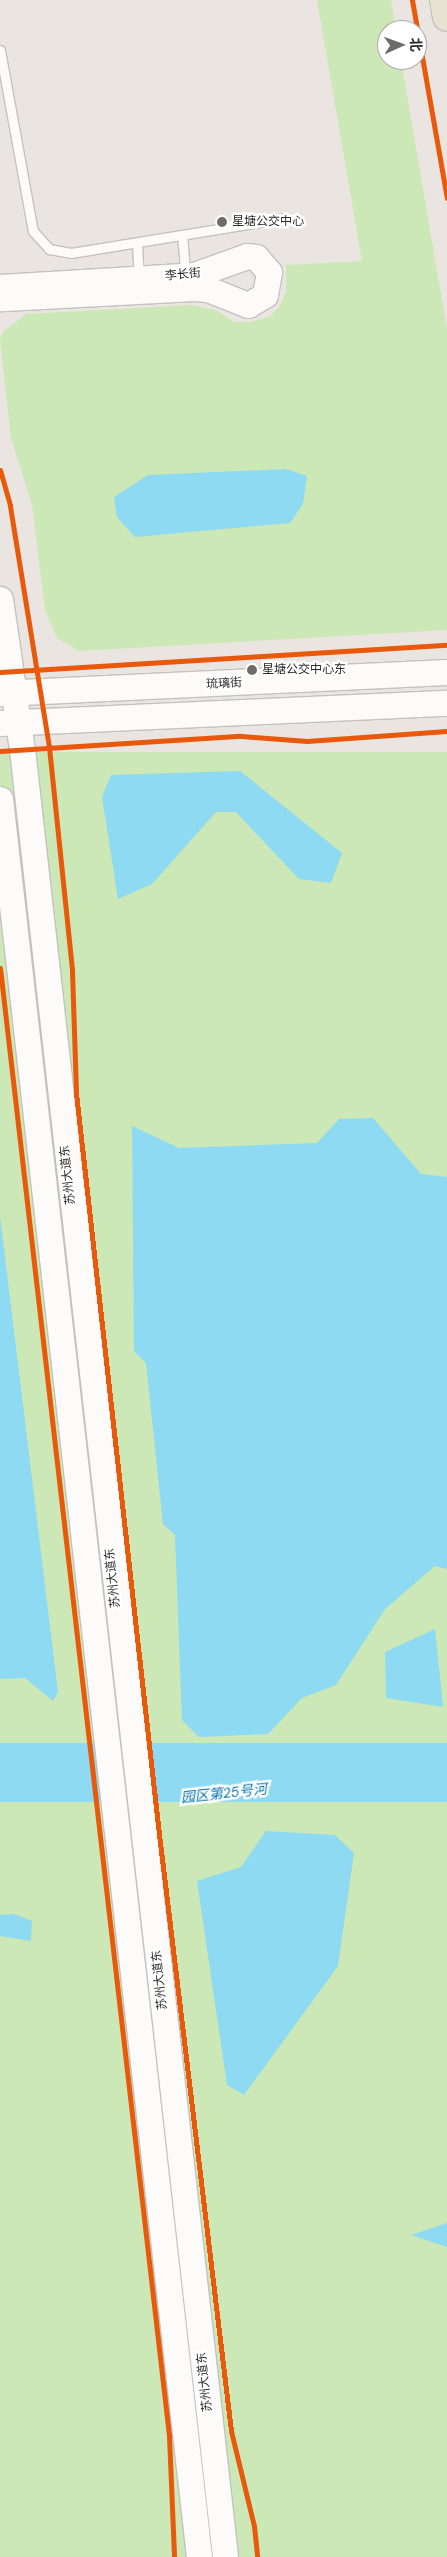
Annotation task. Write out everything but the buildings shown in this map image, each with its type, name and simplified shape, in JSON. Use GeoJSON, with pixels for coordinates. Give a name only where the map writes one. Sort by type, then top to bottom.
{"type":"FeatureCollection","features":[{"type":"Feature","properties":{"kind":"main road"},"geometry":{"type":"LineString","coordinates":[[444,0],[447,17]]}},
{"type":"Feature","properties":{"kind":"main road","name":"李长街"},"geometry":{"type":"LineString","coordinates":[[0,287],[185,276],[211,272],[247,256],[256,257],[264,265],[269,284],[265,295],[248,305],[208,289],[194,288],[0,298]]}},
{"type":"Feature","properties":{"kind":"main road","name":"苏州大道东"},"geometry":{"type":"LineString","coordinates":[[0,599],[9,722],[143,1836],[225,2557]]}},
{"type":"Feature","properties":{"kind":"main road","name":"琉璃街"},"geometry":{"type":"LineString","coordinates":[[7,693],[447,672]]}},
{"type":"Feature","properties":{"kind":"main road"},"geometry":{"type":"LineString","coordinates":[[9,722],[447,702]]}},
{"type":"Feature","properties":{"kind":"main road","name":"苏州大道东"},"geometry":{"type":"LineString","coordinates":[[0,799],[199,2557]]}},
{"type":"Feature","properties":{"kind":"lane"},"geometry":{"type":"LineString","coordinates":[[0,50],[32,231],[38,241],[49,249],[65,253],[284,218]]}},
{"type":"Feature","properties":{"kind":"lane"},"geometry":{"type":"LineString","coordinates":[[0,107],[10,105]]}},
{"type":"Feature","properties":{"kind":"lane"},"geometry":{"type":"LineString","coordinates":[[182,235],[185,276]]}},
{"type":"Feature","properties":{"kind":"lane"},"geometry":{"type":"LineString","coordinates":[[137,243],[139,278]]}},
{"type":"Feature","properties":{"kind":"green space"},"geometry":{"type":"Polygon","coordinates":[[[317,0],[391,0],[394,20],[377,20],[377,70],[403,70],[447,329],[447,630],[79,651],[57,638],[45,610],[32,505],[11,438],[0,340],[3,332],[26,314],[192,305],[216,310],[234,322],[250,322],[269,317],[280,306],[286,292],[286,265],[362,261],[317,0]]]}},
{"type":"Feature","properties":{"kind":"green space"},"geometry":{"type":"Polygon","coordinates":[[[0,752],[447,752],[447,2557],[0,2557],[0,752]]]}},
{"type":"Feature","properties":{"kind":"water"},"geometry":{"type":"Polygon","coordinates":[[[286,469],[307,476],[303,504],[290,523],[135,537],[117,517],[114,497],[148,475],[286,469]]]}},
{"type":"Feature","properties":{"kind":"water"},"geometry":{"type":"Polygon","coordinates":[[[240,771],[342,853],[331,883],[299,879],[236,812],[216,812],[152,884],[118,899],[102,797],[111,775],[240,771]]]}},
{"type":"Feature","properties":{"kind":"water"},"geometry":{"type":"Polygon","coordinates":[[[373,1118],[421,1174],[447,1177],[447,1569],[435,1566],[385,1609],[336,1685],[302,1698],[268,1734],[199,1737],[182,1720],[175,1535],[163,1524],[146,1363],[134,1351],[132,1126],[179,1148],[317,1143],[339,1119],[373,1118]]]}},
{"type":"Feature","properties":{"kind":"water"},"geometry":{"type":"Polygon","coordinates":[[[0,1216],[58,1692],[53,1701],[25,1678],[0,1679],[0,1216]]]}},
{"type":"Feature","properties":{"kind":"water"},"geometry":{"type":"Polygon","coordinates":[[[435,1629],[443,1707],[386,1698],[385,1652],[435,1629]]]}},
{"type":"Feature","properties":{"kind":"water","name":"园区第25号河"},"geometry":{"type":"Polygon","coordinates":[[[0,1743],[447,1743],[447,1802],[0,1802],[0,1743]]]}},
{"type":"Feature","properties":{"kind":"water"},"geometry":{"type":"Polygon","coordinates":[[[266,1831],[335,1835],[354,1853],[338,1966],[244,2095],[227,2085],[197,1881],[241,1867],[266,1831]]]}},
{"type":"Feature","properties":{"kind":"water"},"geometry":{"type":"Polygon","coordinates":[[[14,1914],[32,1921],[31,1941],[0,1936],[0,1915],[14,1914]]]}},
{"type":"Feature","properties":{"kind":"water"},"geometry":{"type":"Polygon","coordinates":[[[447,2223],[447,2247],[411,2235],[447,2223]]]}},
{"type":"Feature","properties":{"kind":"cycle path"},"geometry":{"type":"LineString","coordinates":[[412,0],[447,198]]}},
{"type":"Feature","properties":{"kind":"cycle path"},"geometry":{"type":"LineString","coordinates":[[0,470],[10,506],[49,747],[72,971],[76,1093],[159,1834],[231,2431],[254,2526],[257,2557]]}},
{"type":"Feature","properties":{"kind":"cycle path"},"geometry":{"type":"LineString","coordinates":[[0,672],[447,645]]}},
{"type":"Feature","properties":{"kind":"cycle path"},"geometry":{"type":"LineString","coordinates":[[0,751],[241,736],[307,741],[447,731]]}},
{"type":"Feature","properties":{"kind":"cycle path"},"geometry":{"type":"LineString","coordinates":[[0,968],[169,2436],[174,2557]]}},
{"type":"Feature","properties":{"kind":"place","name":"星塘公交中心"},"geometry":{"type":"Point","coordinates":[222,222]}},
{"type":"Feature","properties":{"kind":"place","name":"星塘公交中心东"},"geometry":{"type":"Point","coordinates":[252,670]}}]}
